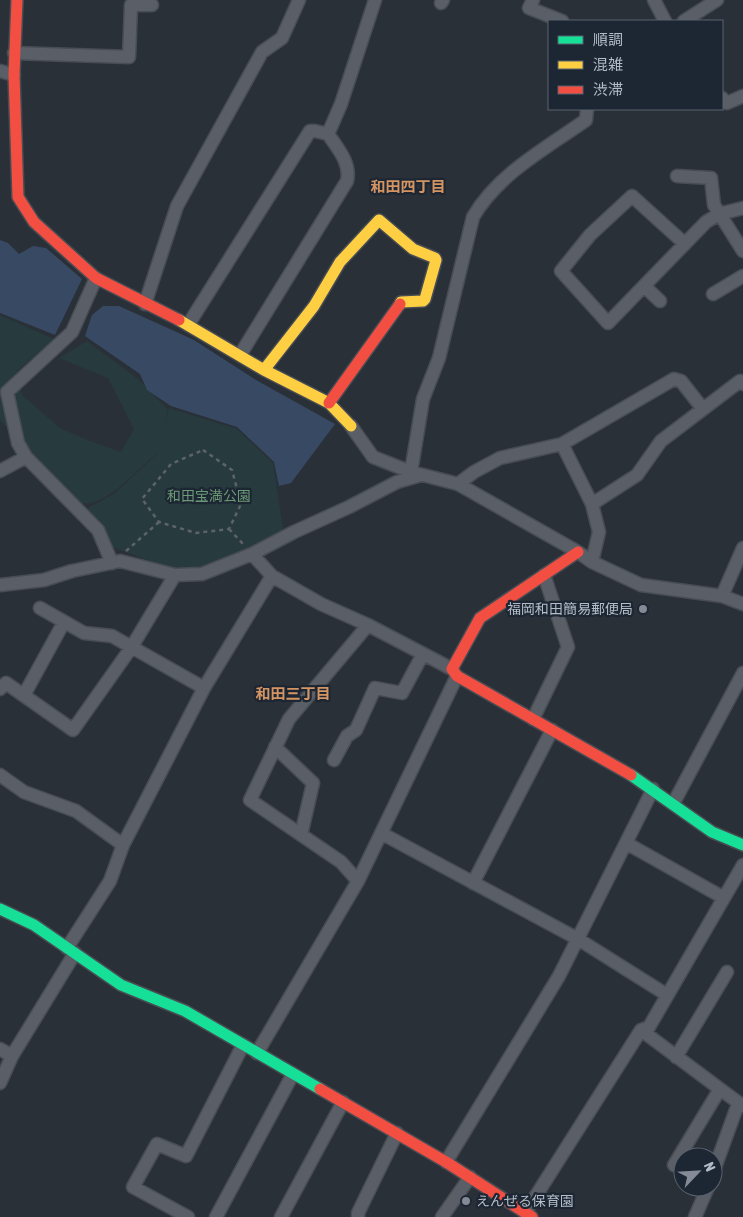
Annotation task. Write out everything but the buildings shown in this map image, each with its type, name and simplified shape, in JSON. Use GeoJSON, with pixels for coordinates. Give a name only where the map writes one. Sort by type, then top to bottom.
{"type":"FeatureCollection","features":[{"type":"Feature","properties":{"kind":"street"},"geometry":{"type":"LineString","coordinates":[[16,0],[14,75],[18,196],[34,222],[96,278],[188,325],[264,370],[329,403],[351,426],[373,457],[416,473],[458,484],[578,552],[592,562],[641,585],[722,596],[743,604]]}},
{"type":"Feature","properties":{"kind":"street"},"geometry":{"type":"LineString","coordinates":[[145,304],[177,206],[262,52],[282,38],[298,0]]}},
{"type":"Feature","properties":{"kind":"street"},"geometry":{"type":"LineString","coordinates":[[328,134],[341,104],[375,0]]}},
{"type":"Feature","properties":{"kind":"street"},"geometry":{"type":"LineString","coordinates":[[533,0],[529,8],[559,20]]}},
{"type":"Feature","properties":{"kind":"street"},"geometry":{"type":"LineString","coordinates":[[654,0],[664,20]]}},
{"type":"Feature","properties":{"kind":"street"},"geometry":{"type":"LineString","coordinates":[[686,20],[717,0]]}},
{"type":"Feature","properties":{"kind":"street"},"geometry":{"type":"LineString","coordinates":[[14,53],[129,57],[131,5],[152,5]]}},
{"type":"Feature","properties":{"kind":"street"},"geometry":{"type":"LineString","coordinates":[[0,71],[14,75]]}},
{"type":"Feature","properties":{"kind":"street"},"geometry":{"type":"LineString","coordinates":[[723,99],[727,103],[743,96]]}},
{"type":"Feature","properties":{"kind":"street"},"geometry":{"type":"LineString","coordinates":[[416,473],[423,399],[439,358],[473,217],[494,188],[586,120],[587,110]]}},
{"type":"Feature","properties":{"kind":"street"},"geometry":{"type":"LineString","coordinates":[[188,325],[310,131],[328,134],[346,162],[349,171],[348,181],[240,355]]}},
{"type":"Feature","properties":{"kind":"street"},"geometry":{"type":"LineString","coordinates":[[678,176],[711,178],[714,205],[743,251]]}},
{"type":"Feature","properties":{"kind":"street"},"geometry":{"type":"LineString","coordinates":[[685,244],[632,196],[590,235],[561,271],[608,323],[685,244],[706,222],[719,214],[743,208]]}},
{"type":"Feature","properties":{"kind":"street"},"geometry":{"type":"LineString","coordinates":[[264,370],[314,306],[340,262],[379,220],[413,250],[436,260],[425,299],[423,301],[401,302],[329,403]]}},
{"type":"Feature","properties":{"kind":"street"},"geometry":{"type":"LineString","coordinates":[[713,294],[743,276]]}},
{"type":"Feature","properties":{"kind":"street"},"geometry":{"type":"LineString","coordinates":[[96,278],[72,332],[7,392],[18,443],[26,457],[98,530],[112,563]]}},
{"type":"Feature","properties":{"kind":"street"},"geometry":{"type":"LineString","coordinates":[[644,286],[660,301]]}},
{"type":"Feature","properties":{"kind":"street"},"geometry":{"type":"LineString","coordinates":[[458,484],[474,472],[500,458],[562,444],[674,379],[681,381],[703,409]]}},
{"type":"Feature","properties":{"kind":"street"},"geometry":{"type":"LineString","coordinates":[[592,504],[637,476],[661,441],[740,381],[743,384]]}},
{"type":"Feature","properties":{"kind":"street"},"geometry":{"type":"LineString","coordinates":[[562,444],[592,504],[599,532],[592,562]]}},
{"type":"Feature","properties":{"kind":"street"},"geometry":{"type":"LineString","coordinates":[[0,471],[26,457]]}},
{"type":"Feature","properties":{"kind":"street"},"geometry":{"type":"LineString","coordinates":[[0,585],[44,580],[72,571],[120,561],[175,575],[202,574],[252,554],[416,473]]}},
{"type":"Feature","properties":{"kind":"street"},"geometry":{"type":"LineString","coordinates":[[722,596],[743,548]]}},
{"type":"Feature","properties":{"kind":"street"},"geometry":{"type":"LineString","coordinates":[[257,1053],[358,881],[382,833],[480,618],[578,552]]}},
{"type":"Feature","properties":{"kind":"street"},"geometry":{"type":"LineString","coordinates":[[252,554],[272,576],[321,604],[368,625],[423,654],[639,779],[712,832],[743,845]]}},
{"type":"Feature","properties":{"kind":"street"},"geometry":{"type":"LineString","coordinates":[[0,689],[6,683],[73,730],[131,648],[175,575]]}},
{"type":"Feature","properties":{"kind":"street"},"geometry":{"type":"LineString","coordinates":[[533,719],[568,647],[544,575]]}},
{"type":"Feature","properties":{"kind":"street"},"geometry":{"type":"LineString","coordinates":[[0,1083],[12,1056],[110,881],[123,845],[204,688],[272,576]]}},
{"type":"Feature","properties":{"kind":"street"},"geometry":{"type":"LineString","coordinates":[[40,608],[84,633],[112,636],[204,688]]}},
{"type":"Feature","properties":{"kind":"street"},"geometry":{"type":"LineString","coordinates":[[24,695],[64,622]]}},
{"type":"Feature","properties":{"kind":"street"},"geometry":{"type":"LineString","coordinates":[[358,881],[341,862],[250,800],[289,719],[368,625]]}},
{"type":"Feature","properties":{"kind":"street"},"geometry":{"type":"LineString","coordinates":[[334,760],[346,736],[356,730],[375,688],[402,693],[423,654]]}},
{"type":"Feature","properties":{"kind":"street"},"geometry":{"type":"LineString","coordinates":[[672,804],[743,673]]}},
{"type":"Feature","properties":{"kind":"street"},"geometry":{"type":"LineString","coordinates":[[473,882],[552,730]]}},
{"type":"Feature","properties":{"kind":"street"},"geometry":{"type":"LineString","coordinates":[[275,748],[313,782],[301,835]]}},
{"type":"Feature","properties":{"kind":"street"},"geometry":{"type":"LineString","coordinates":[[0,775],[24,792],[76,812],[123,845]]}},
{"type":"Feature","properties":{"kind":"street"},"geometry":{"type":"LineString","coordinates":[[446,1162],[559,976],[653,789]]}},
{"type":"Feature","properties":{"kind":"street"},"geometry":{"type":"LineString","coordinates":[[382,833],[578,939],[668,996]]}},
{"type":"Feature","properties":{"kind":"street"},"geometry":{"type":"LineString","coordinates":[[626,842],[724,898]]}},
{"type":"Feature","properties":{"kind":"street"},"geometry":{"type":"LineString","coordinates":[[0,909],[34,925],[121,985],[184,1010],[446,1162],[529,1215],[641,1030],[649,1027],[668,996],[743,865]]}},
{"type":"Feature","properties":{"kind":"street"},"geometry":{"type":"LineString","coordinates":[[676,1057],[726,972]]}},
{"type":"Feature","properties":{"kind":"street"},"geometry":{"type":"LineString","coordinates":[[641,1030],[741,1105],[723,1149]]}},
{"type":"Feature","properties":{"kind":"street"},"geometry":{"type":"LineString","coordinates":[[188,1217],[133,1187],[156,1144],[186,1156],[243,1045]]}},
{"type":"Feature","properties":{"kind":"street"},"geometry":{"type":"LineString","coordinates":[[0,1049],[12,1056]]}},
{"type":"Feature","properties":{"kind":"street"},"geometry":{"type":"LineString","coordinates":[[216,1217],[292,1074]]}},
{"type":"Feature","properties":{"kind":"street"},"geometry":{"type":"LineString","coordinates":[[685,1147],[720,1089]]}},
{"type":"Feature","properties":{"kind":"street"},"geometry":{"type":"LineString","coordinates":[[281,1217],[343,1102]]}},
{"type":"Feature","properties":{"kind":"street"},"geometry":{"type":"LineString","coordinates":[[358,1217],[358,1213],[397,1133]]}},
{"type":"Feature","properties":{"kind":"street"},"geometry":{"type":"LineString","coordinates":[[442,1217],[470,1178]]}},
{"type":"Feature","properties":{"kind":"street"},"geometry":{"type":"LineString","coordinates":[[695,1217],[704,1197]]}},
{"type":"Feature","properties":{"kind":"path"},"geometry":{"type":"LineString","coordinates":[[204,450],[232,470],[241,504],[229,529],[196,533],[159,522],[142,499],[170,464],[204,450]]}},
{"type":"Feature","properties":{"kind":"path"},"geometry":{"type":"LineString","coordinates":[[125,552],[159,522]]}},
{"type":"Feature","properties":{"kind":"path"},"geometry":{"type":"LineString","coordinates":[[229,529],[252,554]]}},
{"type":"Feature","properties":{"kind":"green space","name":"和田宝満公園"},"geometry":{"type":"Polygon","coordinates":[[[0,315],[54,339],[17,371],[22,395],[60,428],[121,452],[134,429],[108,378],[59,358],[87,341],[138,379],[168,410],[162,435],[169,408],[237,429],[273,463],[284,535],[202,570],[170,568],[112,547],[83,511],[115,493],[159,452],[121,486],[104,498],[93,503],[75,503],[0,420],[0,315]]]}},
{"type":"Feature","properties":{"kind":"water"},"geometry":{"type":"Polygon","coordinates":[[[0,240],[8,243],[19,254],[33,246],[46,248],[82,279],[55,335],[0,313],[0,240]]]}},
{"type":"Feature","properties":{"kind":"water"},"geometry":{"type":"Polygon","coordinates":[[[103,306],[119,306],[194,340],[256,380],[335,424],[291,483],[279,486],[274,462],[237,427],[171,406],[147,390],[140,374],[85,336],[92,315],[103,306]]]}},
{"type":"Feature","properties":{"kind":"traffic: fast"},"geometry":{"type":"LineString","coordinates":[[631,775],[712,832],[743,845]]}},
{"type":"Feature","properties":{"kind":"traffic: fast"},"geometry":{"type":"LineString","coordinates":[[0,909],[34,925],[121,985],[185,1011],[320,1089]]}},
{"type":"Feature","properties":{"kind":"traffic: slow"},"geometry":{"type":"LineString","coordinates":[[264,370],[314,306],[340,262],[379,220],[413,249],[436,260],[425,299],[423,301],[401,302],[400,304]]}},
{"type":"Feature","properties":{"kind":"traffic: slow"},"geometry":{"type":"LineString","coordinates":[[179,320],[264,370],[329,403],[351,426]]}},
{"type":"Feature","properties":{"kind":"traffic: jam"},"geometry":{"type":"LineString","coordinates":[[17,0],[14,75],[18,197],[34,222],[96,278],[179,320]]}},
{"type":"Feature","properties":{"kind":"traffic: jam"},"geometry":{"type":"LineString","coordinates":[[329,403],[400,304]]}},
{"type":"Feature","properties":{"kind":"traffic: jam"},"geometry":{"type":"LineString","coordinates":[[578,552],[480,618],[452,669],[457,676],[631,775]]}},
{"type":"Feature","properties":{"kind":"traffic: jam"},"geometry":{"type":"LineString","coordinates":[[320,1089],[446,1162],[532,1217]]}},
{"type":"Feature","properties":{"kind":"place","name":"福岡和田簡易郵便局"},"geometry":{"type":"Point","coordinates":[643,609]}},
{"type":"Feature","properties":{"kind":"place","name":"えんぜる保育園"},"geometry":{"type":"Point","coordinates":[466,1201]}},
{"type":"Feature","properties":{"kind":"district","name":"和田四丁目"},"geometry":{"type":"Point","coordinates":[408,187]}},
{"type":"Feature","properties":{"kind":"district","name":"和田三丁目"},"geometry":{"type":"Point","coordinates":[293,694]}}]}
